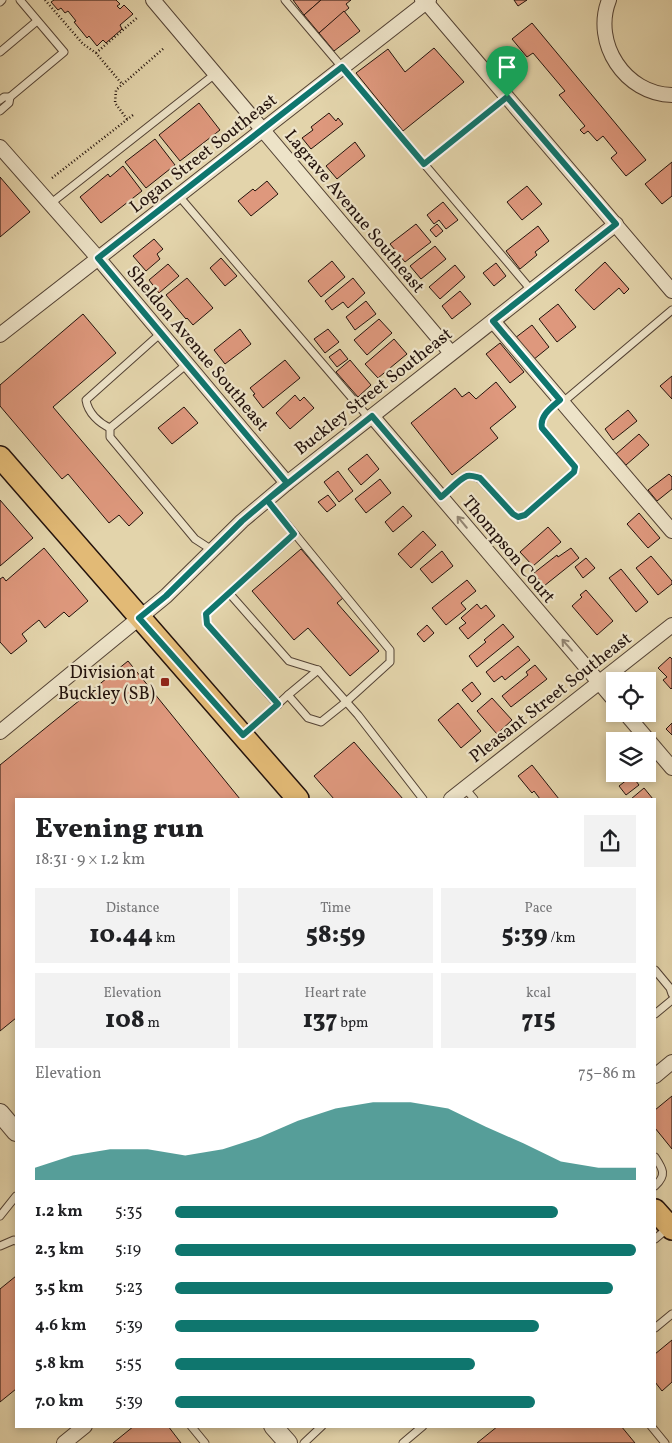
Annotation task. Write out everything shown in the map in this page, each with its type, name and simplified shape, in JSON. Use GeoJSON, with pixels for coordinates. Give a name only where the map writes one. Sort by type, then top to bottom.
{"type":"FeatureCollection","features":[{"type":"Feature","properties":{"kind":"main road"},"geometry":{"type":"LineString","coordinates":[[0,457],[297,798]]}},
{"type":"Feature","properties":{"kind":"main road"},"geometry":{"type":"LineString","coordinates":[[656,1212],[666,1232]]}},
{"type":"Feature","properties":{"kind":"street","name":"Lagrave Avenue Southeast"},"geometry":{"type":"LineString","coordinates":[[154,0],[451,353]]}},
{"type":"Feature","properties":{"kind":"street"},"geometry":{"type":"LineString","coordinates":[[609,0],[606,8],[604,29],[608,48],[618,66],[631,80],[647,90],[672,95]]}},
{"type":"Feature","properties":{"kind":"street","name":"Logan Street Southeast"},"geometry":{"type":"LineString","coordinates":[[0,335],[426,1]]}},
{"type":"Feature","properties":{"kind":"street"},"geometry":{"type":"LineString","coordinates":[[426,1],[672,291]]}},
{"type":"Feature","properties":{"kind":"street","name":"Sheldon Avenue Southeast"},"geometry":{"type":"LineString","coordinates":[[0,147],[98,258],[287,483]]}},
{"type":"Feature","properties":{"kind":"street","name":"Buckley Street Southeast"},"geometry":{"type":"LineString","coordinates":[[0,732],[166,596],[242,521],[287,483],[616,224]]}},
{"type":"Feature","properties":{"kind":"street"},"geometry":{"type":"LineString","coordinates":[[493,321],[672,531]]}},
{"type":"Feature","properties":{"kind":"street","name":"Thompson Court"},"geometry":{"type":"LineString","coordinates":[[370,417],[599,682]]}},
{"type":"Feature","properties":{"kind":"street","name":"Pleasant Street Southeast"},"geometry":{"type":"LineString","coordinates":[[452,798],[672,625]]}},
{"type":"Feature","properties":{"kind":"street"},"geometry":{"type":"LineString","coordinates":[[599,682],[606,690]]}},
{"type":"Feature","properties":{"kind":"street"},"geometry":{"type":"LineString","coordinates":[[633,722],[672,768]]}},
{"type":"Feature","properties":{"kind":"street"},"geometry":{"type":"LineString","coordinates":[[656,1075],[672,1062]]}},
{"type":"Feature","properties":{"kind":"street"},"geometry":{"type":"LineString","coordinates":[[0,1113],[15,1131]]}},
{"type":"Feature","properties":{"kind":"street"},"geometry":{"type":"LineString","coordinates":[[64,1443],[83,1428]]}},
{"type":"Feature","properties":{"kind":"street"},"geometry":{"type":"LineString","coordinates":[[275,1428],[288,1443]]}},
{"type":"Feature","properties":{"kind":"lane"},"geometry":{"type":"LineString","coordinates":[[0,100],[4,97],[10,97],[64,52],[20,0]]}},
{"type":"Feature","properties":{"kind":"lane"},"geometry":{"type":"LineString","coordinates":[[285,0],[532,290]]}},
{"type":"Feature","properties":{"kind":"lane"},"geometry":{"type":"LineString","coordinates":[[0,52],[37,20]]}},
{"type":"Feature","properties":{"kind":"lane"},"geometry":{"type":"LineString","coordinates":[[50,204],[216,74]]}},
{"type":"Feature","properties":{"kind":"lane"},"geometry":{"type":"LineString","coordinates":[[0,111],[9,103],[10,97]]}},
{"type":"Feature","properties":{"kind":"lane"},"geometry":{"type":"LineString","coordinates":[[424,164],[507,97]]}},
{"type":"Feature","properties":{"kind":"lane"},"geometry":{"type":"LineString","coordinates":[[178,195],[370,417]]}},
{"type":"Feature","properties":{"kind":"lane"},"geometry":{"type":"LineString","coordinates":[[441,497],[467,476],[473,476],[480,478],[513,514],[518,517],[525,515],[574,472],[575,467],[542,428],[541,420],[550,409],[672,310]]}},
{"type":"Feature","properties":{"kind":"lane"},"geometry":{"type":"LineString","coordinates":[[110,428],[102,424],[87,408],[86,400],[161,333]]}},
{"type":"Feature","properties":{"kind":"lane"},"geometry":{"type":"LineString","coordinates":[[110,428],[187,364]]}},
{"type":"Feature","properties":{"kind":"lane"},"geometry":{"type":"LineString","coordinates":[[110,428],[110,437],[195,539],[212,550]]}},
{"type":"Feature","properties":{"kind":"lane"},"geometry":{"type":"LineString","coordinates":[[267,500],[390,650],[390,662],[321,722],[308,718],[288,695]]}},
{"type":"Feature","properties":{"kind":"lane"},"geometry":{"type":"LineString","coordinates":[[278,704],[207,624],[206,614],[294,534]]}},
{"type":"Feature","properties":{"kind":"lane"},"geometry":{"type":"LineString","coordinates":[[229,593],[289,660],[318,670],[346,702],[422,798]]}},
{"type":"Feature","properties":{"kind":"lane"},"geometry":{"type":"LineString","coordinates":[[243,735],[318,670]]}},
{"type":"Feature","properties":{"kind":"lane"},"geometry":{"type":"LineString","coordinates":[[465,788],[473,798]]}},
{"type":"Feature","properties":{"kind":"lane"},"geometry":{"type":"LineString","coordinates":[[656,971],[670,988],[672,994]]}},
{"type":"Feature","properties":{"kind":"lane"},"geometry":{"type":"LineString","coordinates":[[656,1013],[672,1000]]}},
{"type":"Feature","properties":{"kind":"lane"},"geometry":{"type":"LineString","coordinates":[[656,1158],[663,1169],[663,1176],[656,1185]]}},
{"type":"Feature","properties":{"kind":"lane"},"geometry":{"type":"LineString","coordinates":[[0,1216],[15,1197]]}},
{"type":"Feature","properties":{"kind":"lane"},"geometry":{"type":"LineString","coordinates":[[0,1246],[15,1240]]}},
{"type":"Feature","properties":{"kind":"lane"},"geometry":{"type":"LineString","coordinates":[[656,1327],[672,1314]]}},
{"type":"Feature","properties":{"kind":"lane"},"geometry":{"type":"LineString","coordinates":[[193,1428],[205,1443]]}},
{"type":"Feature","properties":{"kind":"lane"},"geometry":{"type":"LineString","coordinates":[[304,1443],[320,1428]]}},
{"type":"Feature","properties":{"kind":"lane"},"geometry":{"type":"LineString","coordinates":[[403,1443],[421,1428]]}},
{"type":"Feature","properties":{"kind":"lane"},"geometry":{"type":"LineString","coordinates":[[653,1428],[665,1443]]}},
{"type":"Feature","properties":{"kind":"path"},"geometry":{"type":"LineString","coordinates":[[46,0],[83,44],[96,53],[122,84]]}},
{"type":"Feature","properties":{"kind":"path"},"geometry":{"type":"LineString","coordinates":[[96,53],[138,17]]}},
{"type":"Feature","properties":{"kind":"path"},"geometry":{"type":"LineString","coordinates":[[127,119],[115,103],[116,90],[164,48]]}},
{"type":"Feature","properties":{"kind":"path"},"geometry":{"type":"LineString","coordinates":[[52,178],[133,115]]}},
{"type":"Feature","properties":{"kind":"building"},"geometry":{"type":"Polygon","coordinates":[[[54,0],[116,0],[120,4],[117,6],[120,9],[124,5],[133,14],[120,25],[122,29],[106,43],[103,40],[97,46],[89,36],[87,38],[68,11],[65,13],[61,8],[58,10],[51,2],[54,0]]]}},
{"type":"Feature","properties":{"kind":"building"},"geometry":{"type":"Polygon","coordinates":[[[293,0],[321,0],[304,15],[293,0]]]}},
{"type":"Feature","properties":{"kind":"building"},"geometry":{"type":"Polygon","coordinates":[[[321,0],[351,0],[346,4],[349,8],[319,33],[304,15],[321,0]]]}},
{"type":"Feature","properties":{"kind":"building"},"geometry":{"type":"Polygon","coordinates":[[[514,0],[527,0],[518,6],[514,0]]]}},
{"type":"Feature","properties":{"kind":"building"},"geometry":{"type":"Polygon","coordinates":[[[344,11],[360,31],[334,51],[319,33],[344,11]]]}},
{"type":"Feature","properties":{"kind":"building"},"geometry":{"type":"Polygon","coordinates":[[[532,23],[646,160],[626,176],[611,158],[617,153],[603,136],[597,141],[588,131],[584,134],[580,130],[585,126],[559,95],[565,91],[533,53],[527,57],[512,39],[532,23]]]}},
{"type":"Feature","properties":{"kind":"building"},"geometry":{"type":"Polygon","coordinates":[[[434,48],[464,82],[403,131],[356,73],[388,49],[405,72],[434,48]]]}},
{"type":"Feature","properties":{"kind":"building"},"geometry":{"type":"Polygon","coordinates":[[[199,103],[220,130],[180,161],[159,135],[199,103]]]}},
{"type":"Feature","properties":{"kind":"building"},"geometry":{"type":"Polygon","coordinates":[[[329,113],[336,121],[338,118],[343,124],[311,149],[302,138],[313,130],[311,127],[329,113]]]}},
{"type":"Feature","properties":{"kind":"building"},"geometry":{"type":"Polygon","coordinates":[[[155,139],[175,165],[146,188],[125,162],[155,139]]]}},
{"type":"Feature","properties":{"kind":"building"},"geometry":{"type":"Polygon","coordinates":[[[355,142],[365,156],[337,179],[326,166],[355,142]]]}},
{"type":"Feature","properties":{"kind":"building"},"geometry":{"type":"Polygon","coordinates":[[[672,162],[672,196],[662,204],[645,184],[672,162]]]}},
{"type":"Feature","properties":{"kind":"building"},"geometry":{"type":"Polygon","coordinates":[[[123,166],[142,191],[101,223],[80,197],[108,174],[110,177],[123,166]]]}},
{"type":"Feature","properties":{"kind":"building"},"geometry":{"type":"Polygon","coordinates":[[[0,177],[30,212],[0,237],[0,177]]]}},
{"type":"Feature","properties":{"kind":"building"},"geometry":{"type":"Polygon","coordinates":[[[267,181],[278,194],[251,216],[238,201],[267,181]]]}},
{"type":"Feature","properties":{"kind":"building"},"geometry":{"type":"Polygon","coordinates":[[[527,186],[542,204],[522,220],[507,202],[527,186]]]}},
{"type":"Feature","properties":{"kind":"building"},"geometry":{"type":"Polygon","coordinates":[[[443,202],[458,220],[446,229],[439,220],[434,224],[427,215],[443,202]]]}},
{"type":"Feature","properties":{"kind":"building"},"geometry":{"type":"Polygon","coordinates":[[[416,224],[431,242],[405,262],[390,244],[416,224]]]}},
{"type":"Feature","properties":{"kind":"building"},"geometry":{"type":"Polygon","coordinates":[[[437,224],[443,231],[436,237],[430,230],[437,224]]]}},
{"type":"Feature","properties":{"kind":"building"},"geometry":{"type":"Polygon","coordinates":[[[538,226],[549,241],[535,252],[537,255],[520,269],[506,251],[538,226]]]}},
{"type":"Feature","properties":{"kind":"building"},"geometry":{"type":"Polygon","coordinates":[[[154,239],[163,249],[157,254],[160,259],[146,271],[133,256],[154,239]]]}},
{"type":"Feature","properties":{"kind":"building"},"geometry":{"type":"Polygon","coordinates":[[[435,246],[446,259],[421,279],[410,266],[435,246]]]}},
{"type":"Feature","properties":{"kind":"building"},"geometry":{"type":"Polygon","coordinates":[[[221,258],[237,276],[225,286],[210,268],[221,258]]]}},
{"type":"Feature","properties":{"kind":"building"},"geometry":{"type":"Polygon","coordinates":[[[332,261],[345,277],[321,297],[308,281],[332,261]]]}},
{"type":"Feature","properties":{"kind":"building"},"geometry":{"type":"Polygon","coordinates":[[[605,262],[629,289],[624,294],[619,288],[594,310],[575,290],[605,262]]]}},
{"type":"Feature","properties":{"kind":"building"},"geometry":{"type":"Polygon","coordinates":[[[496,263],[506,276],[494,286],[483,273],[496,263]]]}},
{"type":"Feature","properties":{"kind":"building"},"geometry":{"type":"Polygon","coordinates":[[[168,264],[179,276],[159,293],[149,280],[168,264]]]}},
{"type":"Feature","properties":{"kind":"building"},"geometry":{"type":"Polygon","coordinates":[[[455,265],[465,277],[440,299],[429,287],[455,265]]]}},
{"type":"Feature","properties":{"kind":"building"},"geometry":{"type":"Polygon","coordinates":[[[187,278],[213,308],[193,325],[166,295],[187,278]]]}},
{"type":"Feature","properties":{"kind":"building"},"geometry":{"type":"Polygon","coordinates":[[[353,278],[365,293],[348,308],[343,302],[332,310],[325,301],[353,278]]]}},
{"type":"Feature","properties":{"kind":"building"},"geometry":{"type":"Polygon","coordinates":[[[460,291],[471,304],[452,319],[442,306],[460,291]]]}},
{"type":"Feature","properties":{"kind":"building"},"geometry":{"type":"Polygon","coordinates":[[[366,301],[376,314],[355,330],[346,317],[366,301]]]}},
{"type":"Feature","properties":{"kind":"building"},"geometry":{"type":"Polygon","coordinates":[[[558,304],[576,327],[557,342],[539,319],[558,304]]]}},
{"type":"Feature","properties":{"kind":"building"},"geometry":{"type":"Polygon","coordinates":[[[83,314],[116,353],[53,407],[143,513],[129,526],[119,515],[109,523],[68,474],[62,479],[0,406],[0,385],[83,314]]]}},
{"type":"Feature","properties":{"kind":"building"},"geometry":{"type":"Polygon","coordinates":[[[379,319],[392,333],[367,355],[354,340],[379,319]]]}},
{"type":"Feature","properties":{"kind":"building"},"geometry":{"type":"Polygon","coordinates":[[[532,325],[549,347],[533,360],[515,338],[532,325]]]}},
{"type":"Feature","properties":{"kind":"building"},"geometry":{"type":"Polygon","coordinates":[[[240,329],[251,344],[225,364],[214,350],[240,329]]]}},
{"type":"Feature","properties":{"kind":"building"},"geometry":{"type":"Polygon","coordinates":[[[328,329],[339,342],[325,353],[314,339],[328,329]]]}},
{"type":"Feature","properties":{"kind":"building"},"geometry":{"type":"Polygon","coordinates":[[[394,339],[407,354],[378,378],[365,364],[394,339]]]}},
{"type":"Feature","properties":{"kind":"building"},"geometry":{"type":"Polygon","coordinates":[[[500,343],[524,372],[510,383],[486,354],[500,343]]]}},
{"type":"Feature","properties":{"kind":"building"},"geometry":{"type":"Polygon","coordinates":[[[340,349],[348,359],[337,367],[329,357],[340,349]]]}},
{"type":"Feature","properties":{"kind":"building"},"geometry":{"type":"Polygon","coordinates":[[[285,360],[300,378],[263,408],[250,388],[285,360]]]}},
{"type":"Feature","properties":{"kind":"building"},"geometry":{"type":"Polygon","coordinates":[[[350,360],[371,385],[358,397],[336,372],[350,360]]]}},
{"type":"Feature","properties":{"kind":"building"},"geometry":{"type":"Polygon","coordinates":[[[672,376],[672,399],[660,386],[672,376]]]}},
{"type":"Feature","properties":{"kind":"building"},"geometry":{"type":"Polygon","coordinates":[[[496,382],[516,407],[490,428],[498,438],[452,475],[411,423],[455,388],[462,397],[469,392],[476,399],[496,382]]]}},
{"type":"Feature","properties":{"kind":"building"},"geometry":{"type":"Polygon","coordinates":[[[295,395],[300,401],[304,397],[314,408],[290,429],[276,413],[295,395]]]}},
{"type":"Feature","properties":{"kind":"building"},"geometry":{"type":"Polygon","coordinates":[[[184,407],[198,423],[172,444],[158,428],[184,407]]]}},
{"type":"Feature","properties":{"kind":"building"},"geometry":{"type":"Polygon","coordinates":[[[628,410],[637,421],[613,440],[605,429],[628,410]]]}},
{"type":"Feature","properties":{"kind":"building"},"geometry":{"type":"Polygon","coordinates":[[[639,434],[649,445],[626,465],[616,454],[639,434]]]}},
{"type":"Feature","properties":{"kind":"building"},"geometry":{"type":"Polygon","coordinates":[[[367,454],[379,469],[361,485],[348,469],[367,454]]]}},
{"type":"Feature","properties":{"kind":"building"},"geometry":{"type":"Polygon","coordinates":[[[338,471],[353,491],[339,502],[324,482],[338,471]]]}},
{"type":"Feature","properties":{"kind":"building"},"geometry":{"type":"Polygon","coordinates":[[[669,474],[672,477],[672,489],[657,501],[648,490],[669,474]]]}},
{"type":"Feature","properties":{"kind":"building"},"geometry":{"type":"Polygon","coordinates":[[[380,479],[391,493],[366,513],[355,499],[380,479]]]}},
{"type":"Feature","properties":{"kind":"building"},"geometry":{"type":"Polygon","coordinates":[[[328,495],[336,505],[327,512],[318,502],[328,495]]]}},
{"type":"Feature","properties":{"kind":"building"},"geometry":{"type":"Polygon","coordinates":[[[0,500],[33,538],[0,566],[0,500]]]}},
{"type":"Feature","properties":{"kind":"building"},"geometry":{"type":"Polygon","coordinates":[[[403,506],[412,516],[393,532],[385,522],[403,506]]]}},
{"type":"Feature","properties":{"kind":"building"},"geometry":{"type":"Polygon","coordinates":[[[639,513],[660,538],[648,548],[627,524],[639,513]]]}},
{"type":"Feature","properties":{"kind":"building"},"geometry":{"type":"Polygon","coordinates":[[[548,527],[561,542],[533,566],[520,552],[548,527]]]}},
{"type":"Feature","properties":{"kind":"building"},"geometry":{"type":"Polygon","coordinates":[[[423,531],[436,545],[411,568],[398,554],[423,531]]]}},
{"type":"Feature","properties":{"kind":"building"},"geometry":{"type":"Polygon","coordinates":[[[44,548],[88,601],[69,617],[64,612],[45,628],[39,620],[22,634],[27,641],[11,654],[0,642],[0,579],[3,577],[6,581],[44,548]]]}},
{"type":"Feature","properties":{"kind":"building"},"geometry":{"type":"Polygon","coordinates":[[[571,548],[579,558],[544,586],[534,573],[557,555],[558,557],[571,548]]]}},
{"type":"Feature","properties":{"kind":"building"},"geometry":{"type":"Polygon","coordinates":[[[301,549],[343,598],[337,603],[379,651],[350,676],[308,628],[294,640],[252,591],[301,549]]]}},
{"type":"Feature","properties":{"kind":"building"},"geometry":{"type":"Polygon","coordinates":[[[442,551],[453,566],[432,583],[420,569],[442,551]]]}},
{"type":"Feature","properties":{"kind":"building"},"geometry":{"type":"Polygon","coordinates":[[[651,556],[672,581],[672,584],[658,595],[636,568],[651,556]]]}},
{"type":"Feature","properties":{"kind":"building"},"geometry":{"type":"Polygon","coordinates":[[[586,558],[595,568],[583,578],[575,567],[586,558]]]}},
{"type":"Feature","properties":{"kind":"building"},"geometry":{"type":"Polygon","coordinates":[[[621,569],[648,602],[636,612],[609,578],[621,569]]]}},
{"type":"Feature","properties":{"kind":"building"},"geometry":{"type":"Polygon","coordinates":[[[467,580],[476,591],[461,603],[466,609],[446,625],[432,608],[467,580]]]}},
{"type":"Feature","properties":{"kind":"building"},"geometry":{"type":"Polygon","coordinates":[[[586,590],[613,621],[597,635],[572,606],[582,597],[580,595],[586,590]]]}},
{"type":"Feature","properties":{"kind":"building"},"geometry":{"type":"Polygon","coordinates":[[[477,604],[481,609],[486,605],[495,616],[468,639],[459,628],[466,623],[461,618],[477,604]]]}},
{"type":"Feature","properties":{"kind":"building"},"geometry":{"type":"Polygon","coordinates":[[[503,624],[514,637],[477,667],[469,656],[503,624]]]}},
{"type":"Feature","properties":{"kind":"building"},"geometry":{"type":"Polygon","coordinates":[[[427,625],[434,633],[424,642],[417,634],[427,625]]]}},
{"type":"Feature","properties":{"kind":"building"},"geometry":{"type":"Polygon","coordinates":[[[518,646],[530,660],[505,680],[502,676],[494,682],[486,672],[518,646]]]}},
{"type":"Feature","properties":{"kind":"building"},"geometry":{"type":"Polygon","coordinates":[[[670,657],[672,659],[671,689],[663,680],[667,677],[658,668],[670,657]]]}},
{"type":"Feature","properties":{"kind":"building"},"geometry":{"type":"Polygon","coordinates":[[[128,661],[239,798],[15,798],[15,1019],[0,1031],[0,765],[128,661]]]}},
{"type":"Feature","properties":{"kind":"building"},"geometry":{"type":"Polygon","coordinates":[[[535,665],[547,679],[511,707],[502,696],[528,675],[526,672],[535,665]]]}},
{"type":"Feature","properties":{"kind":"building"},"geometry":{"type":"Polygon","coordinates":[[[472,682],[481,694],[472,702],[462,690],[472,682]]]}},
{"type":"Feature","properties":{"kind":"building"},"geometry":{"type":"Polygon","coordinates":[[[492,698],[512,720],[497,734],[477,711],[492,698]]]}},
{"type":"Feature","properties":{"kind":"building"},"geometry":{"type":"Polygon","coordinates":[[[458,703],[481,731],[461,748],[438,720],[458,703]]]}},
{"type":"Feature","properties":{"kind":"building"},"geometry":{"type":"Polygon","coordinates":[[[672,723],[672,735],[666,729],[672,723]]]}},
{"type":"Feature","properties":{"kind":"building"},"geometry":{"type":"Polygon","coordinates":[[[354,742],[402,798],[333,798],[314,776],[354,742]]]}},
{"type":"Feature","properties":{"kind":"building"},"geometry":{"type":"Polygon","coordinates":[[[532,765],[558,798],[539,798],[534,791],[532,793],[518,776],[532,765]]]}},
{"type":"Feature","properties":{"kind":"building"},"geometry":{"type":"Polygon","coordinates":[[[624,782],[637,782],[639,785],[626,795],[619,786],[624,782]]]}},
{"type":"Feature","properties":{"kind":"building"},"geometry":{"type":"Polygon","coordinates":[[[644,788],[652,798],[632,798],[644,788]]]}},
{"type":"Feature","properties":{"kind":"building"},"geometry":{"type":"Polygon","coordinates":[[[672,1096],[672,1149],[656,1129],[656,1109],[672,1096]]]}},
{"type":"Feature","properties":{"kind":"building"},"geometry":{"type":"Polygon","coordinates":[[[15,1277],[15,1390],[0,1402],[0,1289],[15,1277]]]}},
{"type":"Feature","properties":{"kind":"building"},"geometry":{"type":"Polygon","coordinates":[[[672,1340],[672,1382],[662,1391],[656,1383],[656,1353],[672,1340]]]}},
{"type":"Feature","properties":{"kind":"building"},"geometry":{"type":"Polygon","coordinates":[[[132,1428],[170,1428],[181,1443],[113,1443],[132,1428]]]}},
{"type":"Feature","properties":{"kind":"building"},"geometry":{"type":"Polygon","coordinates":[[[496,1428],[623,1428],[635,1443],[477,1443],[496,1428]]]}},
{"type":"Feature","properties":{"kind":"place","name":"Division at Buckley (SB)"},"geometry":{"type":"Point","coordinates":[165,682]}},
{"type":"Feature","properties":{"kind":"route"},"geometry":{"type":"LineString","coordinates":[[507,97],[424,164],[342,67],[98,258],[287,483],[242,521],[166,596],[139,618],[243,735],[278,704],[207,624],[206,614],[294,534],[267,500],[287,483],[372,416],[441,497],[467,476],[473,476],[480,478],[518,517],[525,515],[574,472],[575,467],[542,428],[541,424],[541,420],[560,400],[493,321],[616,224],[507,97]]}}]}
